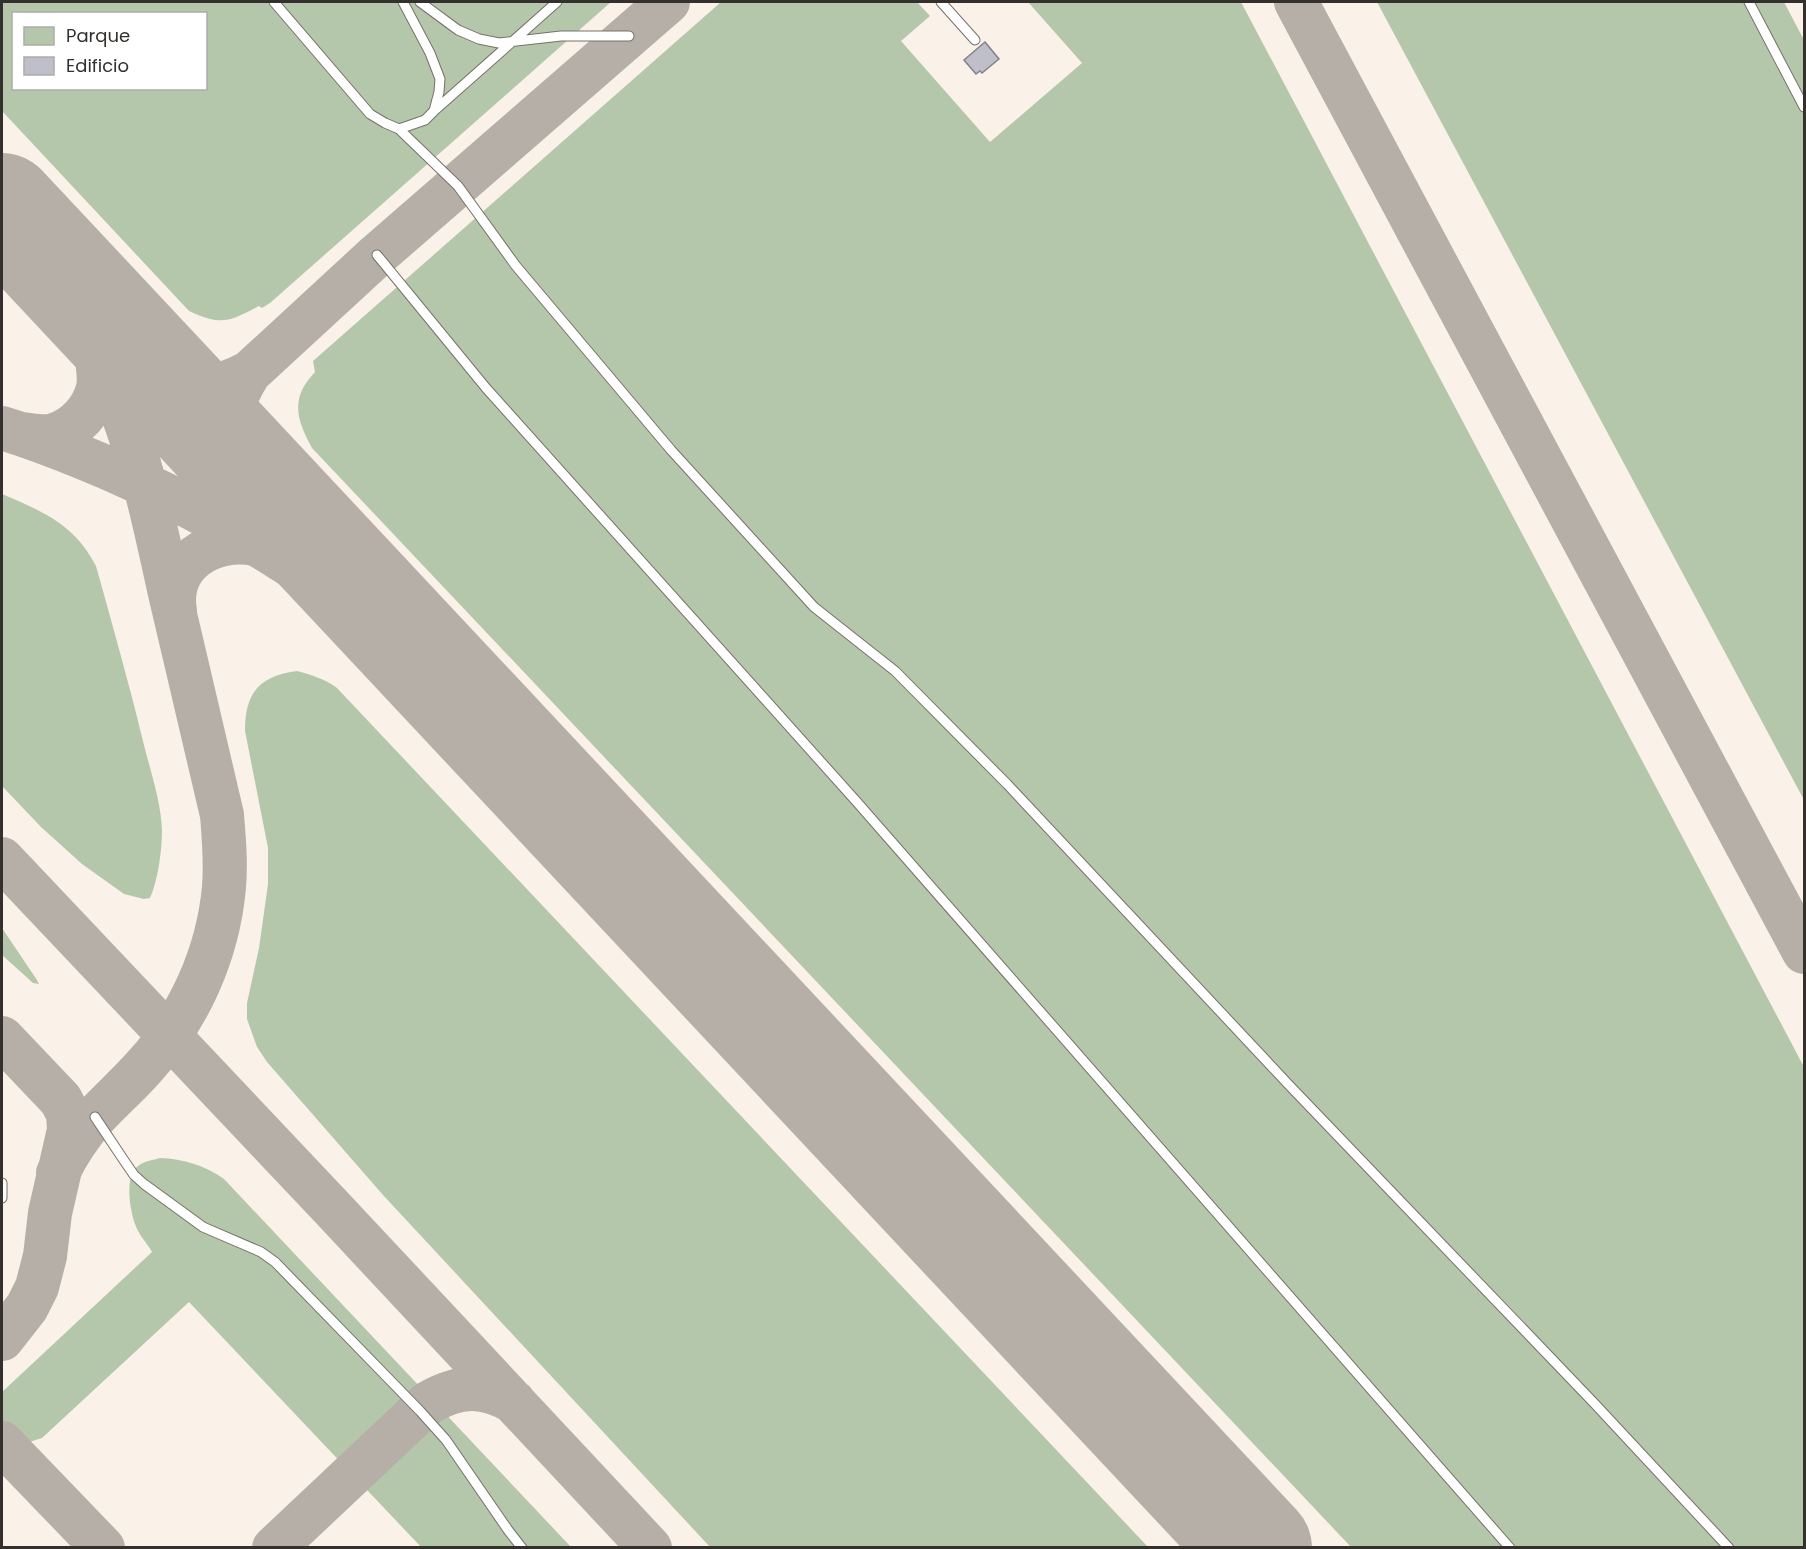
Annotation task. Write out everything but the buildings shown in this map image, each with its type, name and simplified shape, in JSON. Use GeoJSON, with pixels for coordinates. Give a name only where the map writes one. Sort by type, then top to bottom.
{"type":"FeatureCollection","features":[{"type":"Feature","properties":{"kind":"lane"},"geometry":{"type":"LineString","coordinates":[[271,2],[300,32],[370,114],[399,129],[458,186],[516,266],[671,450],[814,606],[895,671],[1007,784],[1729,1548]]}},
{"type":"Feature","properties":{"kind":"lane"},"geometry":{"type":"LineString","coordinates":[[403,2],[430,53],[440,79],[434,111]]}},
{"type":"Feature","properties":{"kind":"lane"},"geometry":{"type":"LineString","coordinates":[[420,2],[458,30],[499,43],[561,36],[629,36]]}},
{"type":"Feature","properties":{"kind":"lane"},"geometry":{"type":"LineString","coordinates":[[399,129],[425,120],[557,2]]}},
{"type":"Feature","properties":{"kind":"lane"},"geometry":{"type":"LineString","coordinates":[[941,2],[975,40]]}},
{"type":"Feature","properties":{"kind":"lane"},"geometry":{"type":"LineString","coordinates":[[1749,2],[1804,107]]}},
{"type":"Feature","properties":{"kind":"lane"},"geometry":{"type":"LineString","coordinates":[[377,255],[486,388],[856,801],[1510,1548]]}},
{"type":"Feature","properties":{"kind":"lane"},"geometry":{"type":"LineString","coordinates":[[96,1117],[134,1175],[144,1184],[203,1227],[261,1252],[274,1262],[446,1440],[518,1546]]}},
{"type":"Feature","properties":{"kind":"lane"},"geometry":{"type":"LineString","coordinates":[[2,1183],[2,1198]]}},
{"type":"Feature","properties":{"kind":"green space"},"geometry":{"type":"Polygon","coordinates":[[[2,2],[611,2],[270,303],[262,308],[259,306],[240,316],[225,320],[209,319],[189,311],[2,111],[2,2]]]}},
{"type":"Feature","properties":{"kind":"green space"},"geometry":{"type":"Polygon","coordinates":[[[721,2],[917,2],[930,16],[901,41],[990,142],[1082,63],[1028,2],[1241,2],[1804,1067],[1804,1547],[1351,1547],[312,448],[302,428],[298,409],[302,391],[315,372],[313,361],[721,2]]]}},
{"type":"Feature","properties":{"kind":"green space"},"geometry":{"type":"Polygon","coordinates":[[[1377,2],[1784,2],[1804,40],[1804,800],[1377,2]]]}},
{"type":"Feature","properties":{"kind":"green space"},"geometry":{"type":"Polygon","coordinates":[[[2,494],[44,514],[68,530],[96,566],[160,810],[162,830],[160,856],[150,898],[144,899],[124,894],[82,864],[41,827],[2,786],[2,494]]]}},
{"type":"Feature","properties":{"kind":"green space"},"geometry":{"type":"Polygon","coordinates":[[[297,671],[328,682],[337,688],[1148,1547],[710,1547],[383,1195],[267,1062],[257,1047],[247,1019],[247,1003],[259,948],[268,884],[268,848],[245,731],[246,718],[251,697],[264,682],[284,673],[297,671]]]}},
{"type":"Feature","properties":{"kind":"green space"},"geometry":{"type":"Polygon","coordinates":[[[2,928],[39,984],[33,983],[2,955],[2,928]]]}},
{"type":"Feature","properties":{"kind":"green space"},"geometry":{"type":"Polygon","coordinates":[[[160,1158],[194,1164],[224,1179],[571,1547],[421,1547],[189,1302],[42,1438],[26,1443],[16,1439],[2,1422],[2,1392],[152,1252],[135,1224],[131,1210],[130,1185],[131,1177],[138,1166],[160,1158]]]}},
{"type":"Feature","properties":{"kind":"taxiway"},"geometry":{"type":"LineString","coordinates":[[149,365],[175,379],[198,386],[222,384],[250,372],[377,255],[668,2]]}},
{"type":"Feature","properties":{"kind":"taxiway"},"geometry":{"type":"LineString","coordinates":[[1296,2],[1804,952]]}},
{"type":"Feature","properties":{"kind":"taxiway"},"geometry":{"type":"LineString","coordinates":[[2,210],[33,251],[75,315],[110,383],[129,433],[151,511],[222,815],[224,842],[225,869],[221,912],[208,960],[188,1006],[160,1048],[85,1129],[70,1150],[58,1173]]}},
{"type":"Feature","properties":{"kind":"taxiway"},"geometry":{"type":"LineString","coordinates":[[21,434],[54,435],[76,423],[88,411],[96,396],[99,377],[97,359]]}},
{"type":"Feature","properties":{"kind":"taxiway"},"geometry":{"type":"LineString","coordinates":[[250,372],[235,401],[232,421],[235,442],[258,481]]}},
{"type":"Feature","properties":{"kind":"taxiway"},"geometry":{"type":"LineString","coordinates":[[2,428],[55,446],[143,484],[212,519],[279,558],[374,625],[480,718]]}},
{"type":"Feature","properties":{"kind":"taxiway"},"geometry":{"type":"LineString","coordinates":[[175,611],[174,594],[178,579],[185,567],[196,556],[223,544],[255,544]]}},
{"type":"Feature","properties":{"kind":"taxiway"},"geometry":{"type":"LineString","coordinates":[[2,859],[650,1548]]}},
{"type":"Feature","properties":{"kind":"taxiway"},"geometry":{"type":"LineString","coordinates":[[2,1038],[61,1100],[68,1114],[69,1130],[50,1213],[45,1256],[37,1287],[27,1307],[2,1339]]}},
{"type":"Feature","properties":{"kind":"taxiway"},"geometry":{"type":"LineString","coordinates":[[274,1548],[428,1403],[450,1393],[471,1389],[492,1392],[514,1402]]}},
{"type":"Feature","properties":{"kind":"taxiway"},"geometry":{"type":"LineString","coordinates":[[2,1443],[103,1548]]}},
{"type":"Feature","properties":{"kind":"runway"},"geometry":{"type":"LineString","coordinates":[[2,208],[1257,1548]]}}]}
